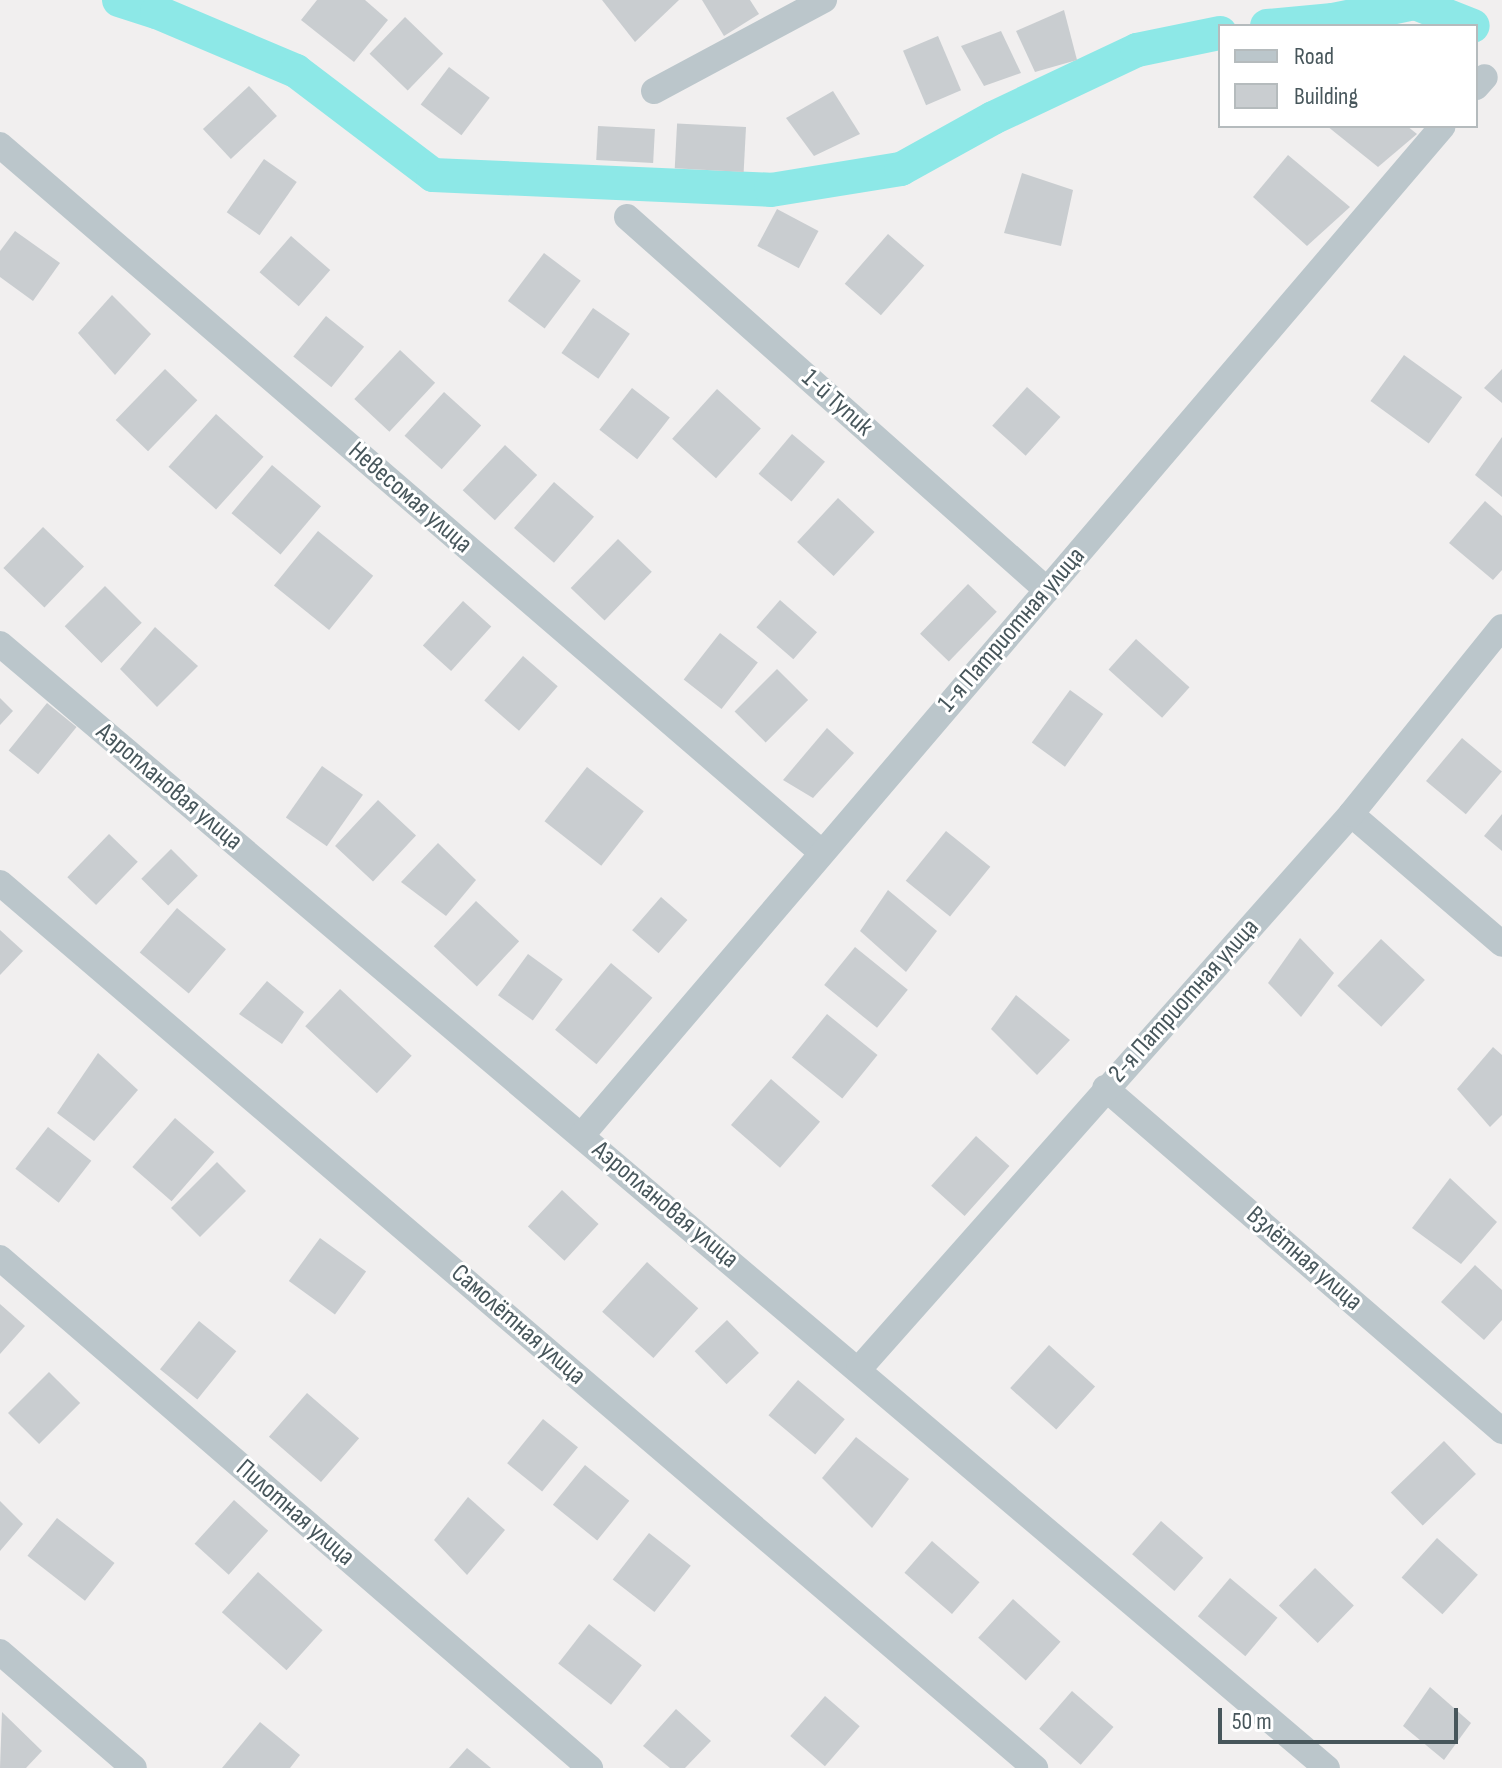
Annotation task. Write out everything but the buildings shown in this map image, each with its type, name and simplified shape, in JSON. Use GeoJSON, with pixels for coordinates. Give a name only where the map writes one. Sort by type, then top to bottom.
{"type":"FeatureCollection","features":[{"type":"Feature","properties":{"kind":"street"},"geometry":{"type":"LineString","coordinates":[[654,91],[824,0]]}},
{"type":"Feature","properties":{"kind":"street","name":"1-я Патриотная улица"},"geometry":{"type":"LineString","coordinates":[[582,1135],[1441,128]]}},
{"type":"Feature","properties":{"kind":"street","name":"Невесомая улица"},"geometry":{"type":"LineString","coordinates":[[0,145],[821,852]]}},
{"type":"Feature","properties":{"kind":"street","name":"1-й Тупик"},"geometry":{"type":"LineString","coordinates":[[627,217],[1047,590]]}},
{"type":"Feature","properties":{"kind":"street","name":"2-я Патриотная улица"},"geometry":{"type":"LineString","coordinates":[[859,1369],[1351,814],[1502,627]]}},
{"type":"Feature","properties":{"kind":"street","name":"Аэроплановая улица"},"geometry":{"type":"LineString","coordinates":[[0,644],[1327,1768]]}},
{"type":"Feature","properties":{"kind":"street"},"geometry":{"type":"LineString","coordinates":[[1351,814],[1502,944]]}},
{"type":"Feature","properties":{"kind":"street","name":"Самолётная улица"},"geometry":{"type":"LineString","coordinates":[[0,883],[1035,1768]]}},
{"type":"Feature","properties":{"kind":"street","name":"Взлётная улица"},"geometry":{"type":"LineString","coordinates":[[1105,1088],[1502,1431]]}},
{"type":"Feature","properties":{"kind":"street","name":"Пилотная улица"},"geometry":{"type":"LineString","coordinates":[[0,1258],[590,1768]]}},
{"type":"Feature","properties":{"kind":"street"},"geometry":{"type":"LineString","coordinates":[[0,1652],[134,1768]]}},
{"type":"Feature","properties":{"kind":"waterway"},"geometry":{"type":"LineString","coordinates":[[119,0],[157,12],[296,71],[433,175],[771,190],[901,169],[993,118],[1137,50],[1218,33]]}},
{"type":"Feature","properties":{"kind":"waterway"},"geometry":{"type":"LineString","coordinates":[[1289,24],[1333,20],[1415,3],[1468,24]]}}]}
